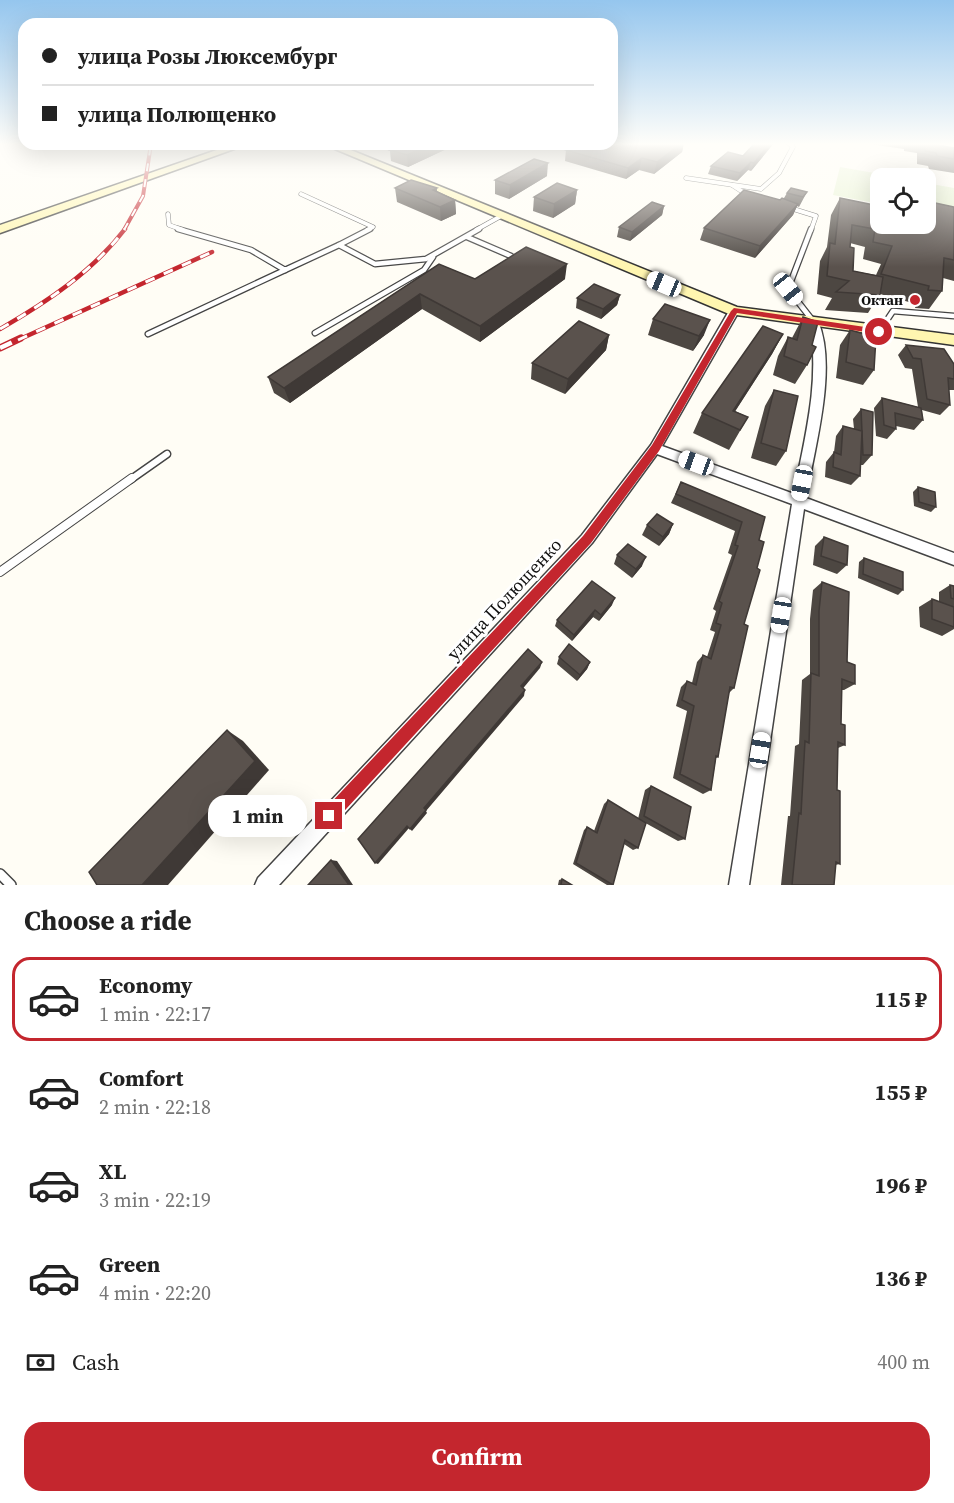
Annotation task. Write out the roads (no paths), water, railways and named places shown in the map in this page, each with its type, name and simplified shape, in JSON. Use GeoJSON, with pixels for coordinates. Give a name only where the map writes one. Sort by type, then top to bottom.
{"type":"FeatureCollection","features":[{"type":"Feature","properties":{"kind":"main road"},"geometry":{"type":"LineString","coordinates":[[0,229],[128,184]]}},
{"type":"Feature","properties":{"kind":"main road"},"geometry":{"type":"LineString","coordinates":[[426,184],[734,311],[879,332],[954,340]]}},
{"type":"Feature","properties":{"kind":"street","name":"улица Полющенко"},"geometry":{"type":"LineString","coordinates":[[265,885],[587,539],[655,448],[734,311]]}},
{"type":"Feature","properties":{"kind":"street"},"geometry":{"type":"LineString","coordinates":[[739,885],[799,502],[817,405],[821,347],[815,323]]}},
{"type":"Feature","properties":{"kind":"street"},"geometry":{"type":"LineString","coordinates":[[655,448],[954,559]]}},
{"type":"Feature","properties":{"kind":"lane"},"geometry":{"type":"LineString","coordinates":[[727,184],[761,189],[766,184]]}},
{"type":"Feature","properties":{"kind":"lane"},"geometry":{"type":"LineString","coordinates":[[732,185],[745,195],[756,198]]}},
{"type":"Feature","properties":{"kind":"lane"},"geometry":{"type":"LineString","coordinates":[[148,334],[373,227],[301,194]]}},
{"type":"Feature","properties":{"kind":"lane"},"geometry":{"type":"LineString","coordinates":[[776,204],[816,216],[788,289],[815,323]]}},
{"type":"Feature","properties":{"kind":"lane"},"geometry":{"type":"LineString","coordinates":[[168,214],[169,225],[251,250],[285,270]]}},
{"type":"Feature","properties":{"kind":"lane"},"geometry":{"type":"LineString","coordinates":[[339,245],[375,264],[433,256],[501,216]]}},
{"type":"Feature","properties":{"kind":"lane"},"geometry":{"type":"LineString","coordinates":[[466,237],[511,256]]}},
{"type":"Feature","properties":{"kind":"lane"},"geometry":{"type":"LineString","coordinates":[[315,333],[424,270],[433,256]]}},
{"type":"Feature","properties":{"kind":"lane"},"geometry":{"type":"LineString","coordinates":[[879,332],[893,311],[954,316]]}},
{"type":"Feature","properties":{"kind":"lane"},"geometry":{"type":"LineString","coordinates":[[0,573],[167,454]]}},
{"type":"Feature","properties":{"kind":"lane"},"geometry":{"type":"LineString","coordinates":[[0,874],[11,885]]}},
{"type":"Feature","properties":{"kind":"railway"},"geometry":{"type":"LineString","coordinates":[[124,230],[143,196],[145,184]]}},
{"type":"Feature","properties":{"kind":"railway"},"geometry":{"type":"LineString","coordinates":[[0,329],[68,285],[98,259],[125,229]]}},
{"type":"Feature","properties":{"kind":"railway"},"geometry":{"type":"LineString","coordinates":[[18,340],[212,252]]}},
{"type":"Feature","properties":{"kind":"railway"},"geometry":{"type":"LineString","coordinates":[[0,348],[21,338]]}},
{"type":"Feature","properties":{"kind":"place","name":"Октан"},"geometry":{"type":"Point","coordinates":[915,300]}}]}
